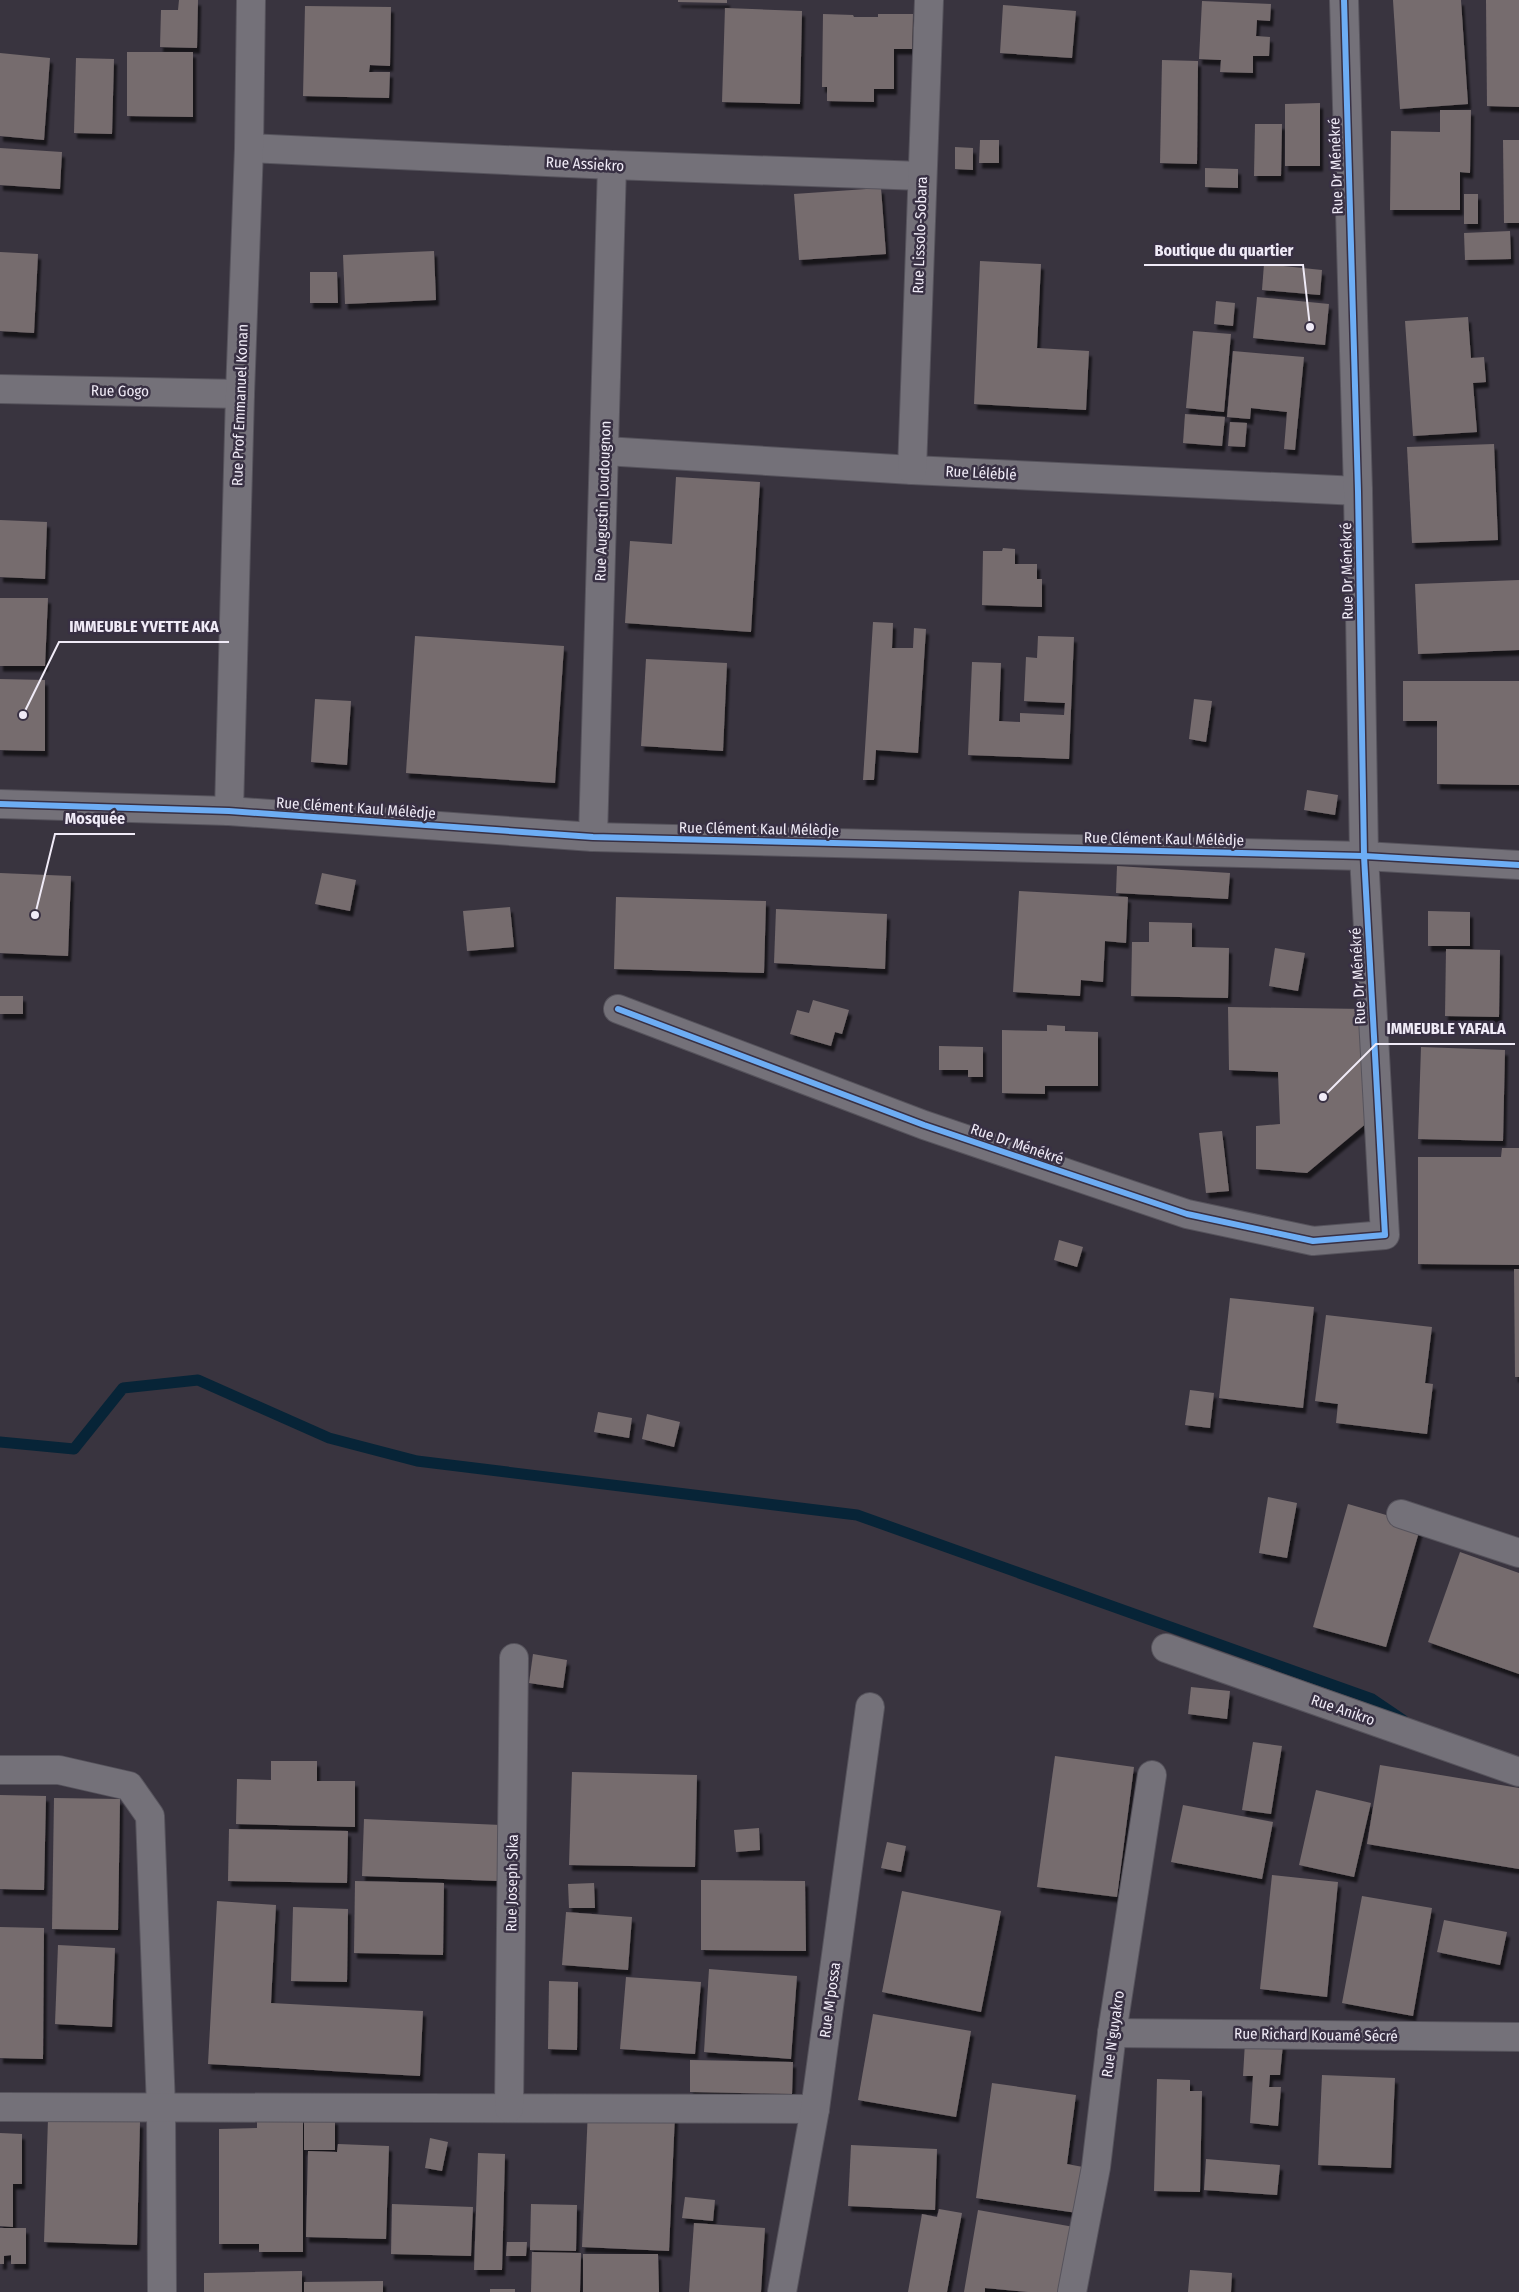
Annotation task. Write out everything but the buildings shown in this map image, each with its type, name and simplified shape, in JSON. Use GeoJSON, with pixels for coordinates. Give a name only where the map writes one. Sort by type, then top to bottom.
{"type":"FeatureCollection","features":[{"type":"Feature","properties":{"kind":"street","name":"Rue Prof Emmanuel Konan"},"geometry":{"type":"LineString","coordinates":[[229,811],[240,394],[249,148],[251,0]]}},
{"type":"Feature","properties":{"kind":"street","name":"Rue Lissolo-Sobara"},"geometry":{"type":"LineString","coordinates":[[912,470],[929,0]]}},
{"type":"Feature","properties":{"kind":"street","name":"Rue Dr Ménékré"},"geometry":{"type":"LineString","coordinates":[[618,1009],[924,1126],[1187,1214],[1313,1241],[1385,1235],[1364,856],[1358,491],[1344,0]]}},
{"type":"Feature","properties":{"kind":"street","name":"Rue Assiekro"},"geometry":{"type":"LineString","coordinates":[[249,148],[612,165],[922,176]]}},
{"type":"Feature","properties":{"kind":"street","name":"Rue Augustin Loudougnon"},"geometry":{"type":"LineString","coordinates":[[592,837],[605,451],[612,165]]}},
{"type":"Feature","properties":{"kind":"street","name":"Rue Gogo"},"geometry":{"type":"LineString","coordinates":[[0,389],[240,394]]}},
{"type":"Feature","properties":{"kind":"street","name":"Rue Léléblé"},"geometry":{"type":"LineString","coordinates":[[605,451],[912,470],[1358,491]]}},
{"type":"Feature","properties":{"kind":"street","name":"Rue Clément Kaul Mélèdje"},"geometry":{"type":"LineString","coordinates":[[0,804],[229,811],[592,837],[1364,856],[1519,864]]}},
{"type":"Feature","properties":{"kind":"street"},"geometry":{"type":"LineString","coordinates":[[1401,1514],[1519,1553]]}},
{"type":"Feature","properties":{"kind":"street","name":"Rue Anikro"},"geometry":{"type":"LineString","coordinates":[[1166,1648],[1519,1772]]}},
{"type":"Feature","properties":{"kind":"street","name":"Rue Joseph Sika"},"geometry":{"type":"LineString","coordinates":[[509,2108],[514,1658]]}},
{"type":"Feature","properties":{"kind":"street","name":"Rue M'possa"},"geometry":{"type":"LineString","coordinates":[[782,2292],[815,2109],[870,1706]]}},
{"type":"Feature","properties":{"kind":"street"},"geometry":{"type":"LineString","coordinates":[[0,1770],[59,1770],[129,1786],[150,1816],[161,2107],[162,2292]]}},
{"type":"Feature","properties":{"kind":"street","name":"Rue N'guyakro"},"geometry":{"type":"LineString","coordinates":[[1072,2292],[1096,2167],[1112,2033],[1152,1775]]}},
{"type":"Feature","properties":{"kind":"street","name":"Rue Richard Kouamé Sécré"},"geometry":{"type":"LineString","coordinates":[[1112,2033],[1519,2037]]}},
{"type":"Feature","properties":{"kind":"street"},"geometry":{"type":"LineString","coordinates":[[0,2107],[815,2109]]}},
{"type":"Feature","properties":{"kind":"waterway"},"geometry":{"type":"LineString","coordinates":[[0,1442],[74,1449],[123,1388],[198,1380],[329,1438],[417,1461],[857,1515],[1372,1699],[1403,1720]]}},
{"type":"Feature","properties":{"kind":"cycle path"},"geometry":{"type":"LineString","coordinates":[[618,1009],[924,1125],[1187,1214],[1313,1241],[1385,1235],[1364,856],[1358,491],[1344,0]]}},
{"type":"Feature","properties":{"kind":"cycle path"},"geometry":{"type":"LineString","coordinates":[[0,804],[229,811],[593,837],[1364,856],[1519,865]]}},
{"type":"Feature","properties":{"kind":"place","name":"Boutique du quartier"},"geometry":{"type":"Point","coordinates":[1310,327]}},
{"type":"Feature","properties":{"kind":"place","name":"IMMEUBLE YVETTE AKA"},"geometry":{"type":"Point","coordinates":[23,715]}},
{"type":"Feature","properties":{"kind":"place","name":"Mosquée"},"geometry":{"type":"Point","coordinates":[35,915]}},
{"type":"Feature","properties":{"kind":"place","name":"IMMEUBLE YAFALA"},"geometry":{"type":"Point","coordinates":[1323,1097]}}]}
